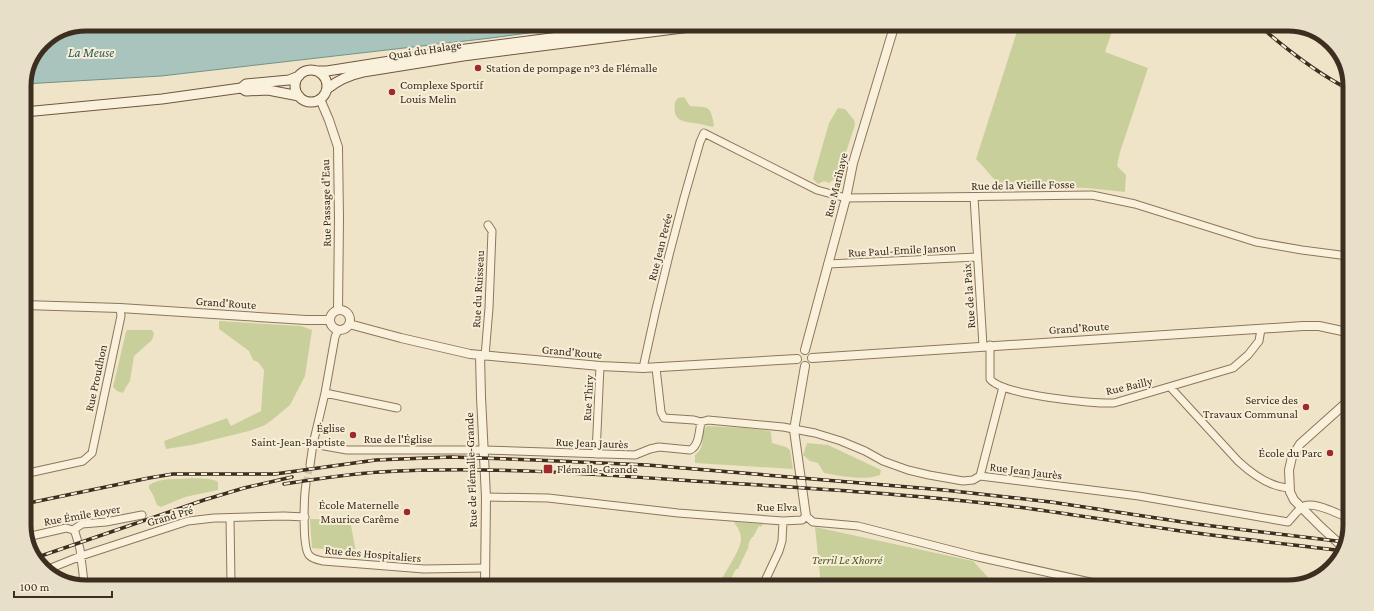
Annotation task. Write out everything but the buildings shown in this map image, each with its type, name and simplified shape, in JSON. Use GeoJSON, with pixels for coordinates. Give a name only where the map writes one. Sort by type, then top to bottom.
{"type":"FeatureCollection","features":[{"type":"Feature","properties":{"kind":"main road","name":"Quai du Halage"},"geometry":{"type":"LineString","coordinates":[[31,111],[192,95],[241,88],[246,84],[289,80],[299,76],[307,70],[327,71],[466,49],[605,31]]}},
{"type":"Feature","properties":{"kind":"main road","name":"Quai du Halage"},"geometry":{"type":"LineString","coordinates":[[241,88],[246,91],[268,90],[299,96],[303,99],[311,101],[320,99],[327,89],[338,80],[363,72],[463,56],[659,31]]}},
{"type":"Feature","properties":{"kind":"main road"},"geometry":{"type":"LineString","coordinates":[[317,71],[325,77],[327,89]]}},
{"type":"Feature","properties":{"kind":"main road"},"geometry":{"type":"LineString","coordinates":[[299,76],[296,86],[299,96]]}},
{"type":"Feature","properties":{"kind":"street","name":"Rue Marihaye"},"geometry":{"type":"LineString","coordinates":[[805,350],[854,164],[893,31]]}},
{"type":"Feature","properties":{"kind":"street","name":"Rue Passage d'Eau"},"geometry":{"type":"LineString","coordinates":[[320,99],[338,147],[338,310]]}},
{"type":"Feature","properties":{"kind":"street","name":"Rue de la Vieille Fosse"},"geometry":{"type":"LineString","coordinates":[[704,133],[817,190],[846,198],[1092,195],[1135,204],[1256,242],[1343,255]]}},
{"type":"Feature","properties":{"kind":"street","name":"Rue Jean Perée"},"geometry":{"type":"LineString","coordinates":[[643,368],[677,222],[704,133]]}},
{"type":"Feature","properties":{"kind":"street","name":"Rue de la Paix"},"geometry":{"type":"LineString","coordinates":[[974,197],[977,257],[986,346]]}},
{"type":"Feature","properties":{"kind":"street","name":"Rue du Ruisseau"},"geometry":{"type":"LineString","coordinates":[[483,355],[489,308],[492,231],[488,225]]}},
{"type":"Feature","properties":{"kind":"street","name":"Rue Paul-Emile Janson"},"geometry":{"type":"LineString","coordinates":[[828,264],[977,257]]}},
{"type":"Feature","properties":{"kind":"street","name":"Grand'Route"},"geometry":{"type":"LineString","coordinates":[[31,306],[120,308],[306,320],[330,320]]}},
{"type":"Feature","properties":{"kind":"street","name":"Rue Proudhon"},"geometry":{"type":"LineString","coordinates":[[31,472],[83,461],[92,453],[121,316],[120,308]]}},
{"type":"Feature","properties":{"kind":"street"},"geometry":{"type":"LineString","coordinates":[[338,310],[342,310],[348,314],[350,320],[349,324],[344,329],[338,330],[333,327],[330,320],[331,315],[338,310]]}},
{"type":"Feature","properties":{"kind":"street","name":"Grand'Route"},"geometry":{"type":"LineString","coordinates":[[349,324],[401,338],[483,355],[600,366],[656,368],[797,359]]}},
{"type":"Feature","properties":{"kind":"street","name":"Grand'Route"},"geometry":{"type":"LineString","coordinates":[[812,358],[1303,326],[1319,326],[1343,331]]}},
{"type":"Feature","properties":{"kind":"street","name":"Rue Bailly"},"geometry":{"type":"LineString","coordinates":[[986,346],[990,379],[993,383],[1003,387],[1044,397],[1103,404],[1114,403],[1171,388],[1233,368],[1248,355],[1259,341],[1261,329]]}},
{"type":"Feature","properties":{"kind":"street"},"geometry":{"type":"LineString","coordinates":[[310,465],[335,337],[338,330]]}},
{"type":"Feature","properties":{"kind":"street"},"geometry":{"type":"LineString","coordinates":[[805,366],[801,365],[797,359],[798,354],[805,350],[812,354],[812,358],[811,362],[805,366],[794,430],[806,516]]}},
{"type":"Feature","properties":{"kind":"street","name":"Rue de Flémalle-Grande"},"geometry":{"type":"LineString","coordinates":[[483,355],[481,397],[486,497],[485,580]]}},
{"type":"Feature","properties":{"kind":"street","name":"Rue Thiry"},"geometry":{"type":"LineString","coordinates":[[596,454],[600,366]]}},
{"type":"Feature","properties":{"kind":"street","name":"Rue Jean Jaurès"},"geometry":{"type":"LineString","coordinates":[[656,368],[661,412],[664,418],[694,420],[701,422],[708,420],[783,427],[815,433],[841,441],[865,451],[883,461],[908,470],[963,481],[973,480],[980,476],[1139,496],[1288,522],[1301,508]]}},
{"type":"Feature","properties":{"kind":"street"},"geometry":{"type":"LineString","coordinates":[[980,476],[1003,387]]}},
{"type":"Feature","properties":{"kind":"street"},"geometry":{"type":"LineString","coordinates":[[1171,388],[1247,470],[1273,485],[1289,488]]}},
{"type":"Feature","properties":{"kind":"street"},"geometry":{"type":"LineString","coordinates":[[325,393],[397,408]]}},
{"type":"Feature","properties":{"kind":"street"},"geometry":{"type":"LineString","coordinates":[[1340,544],[1294,500],[1289,488],[1289,470],[1292,457],[1296,449],[1321,424],[1343,405]]}},
{"type":"Feature","properties":{"kind":"street","name":"Rue Jean Jaurès"},"geometry":{"type":"LineString","coordinates":[[484,450],[635,455],[659,447],[690,450],[696,445],[701,422]]}},
{"type":"Feature","properties":{"kind":"street","name":"Rue de l'Église"},"geometry":{"type":"LineString","coordinates":[[313,444],[347,450],[484,450]]}},
{"type":"Feature","properties":{"kind":"street","name":"Rue des Hospitaliers"},"geometry":{"type":"LineString","coordinates":[[306,484],[305,544],[309,554],[316,559],[330,562],[424,569],[485,568]]}},
{"type":"Feature","properties":{"kind":"street","name":"Rue Elva"},"geometry":{"type":"LineString","coordinates":[[486,497],[560,499],[620,507],[782,521],[802,520],[806,516],[814,522],[858,526],[985,559],[1081,580]]}},
{"type":"Feature","properties":{"kind":"street"},"geometry":{"type":"LineString","coordinates":[[1301,508],[1305,505],[1312,505],[1343,516]]}},
{"type":"Feature","properties":{"kind":"street","name":"Rue Émile Royer"},"geometry":{"type":"LineString","coordinates":[[32,536],[66,528],[73,530],[82,524],[142,516]]}},
{"type":"Feature","properties":{"kind":"street","name":"Grand Pré"},"geometry":{"type":"LineString","coordinates":[[51,568],[81,556],[182,522],[203,519],[305,517]]}},
{"type":"Feature","properties":{"kind":"street"},"geometry":{"type":"LineString","coordinates":[[230,518],[231,580]]}},
{"type":"Feature","properties":{"kind":"street"},"geometry":{"type":"LineString","coordinates":[[766,580],[780,551],[782,541],[782,521]]}},
{"type":"Feature","properties":{"kind":"street"},"geometry":{"type":"LineString","coordinates":[[73,530],[75,532],[81,556],[84,580]]}},
{"type":"Feature","properties":{"kind":"green space"},"geometry":{"type":"Polygon","coordinates":[[[1017,31],[1112,31],[1105,52],[1148,68],[1120,152],[1117,166],[1126,175],[1125,192],[1087,188],[1001,185],[976,159],[1017,31]]]}},
{"type":"Feature","properties":{"kind":"green space"},"geometry":{"type":"Polygon","coordinates":[[[684,97],[690,106],[705,107],[710,110],[714,125],[713,127],[685,122],[678,118],[675,109],[675,102],[678,98],[684,97]]]}},
{"type":"Feature","properties":{"kind":"green space"},"geometry":{"type":"Polygon","coordinates":[[[838,108],[845,109],[854,120],[855,125],[838,176],[829,183],[824,181],[818,184],[813,179],[829,123],[838,108]]]}},
{"type":"Feature","properties":{"kind":"green space"},"geometry":{"type":"Polygon","coordinates":[[[219,321],[301,326],[312,330],[305,376],[290,405],[265,425],[249,431],[192,445],[166,449],[164,441],[227,418],[231,426],[261,411],[264,370],[258,362],[253,360],[249,351],[219,329],[219,321]]]}},
{"type":"Feature","properties":{"kind":"green space"},"geometry":{"type":"Polygon","coordinates":[[[127,330],[152,330],[154,334],[152,340],[134,356],[130,381],[123,393],[117,391],[113,387],[127,330]]]}},
{"type":"Feature","properties":{"kind":"green space"},"geometry":{"type":"Polygon","coordinates":[[[707,426],[770,431],[772,443],[786,447],[790,450],[793,469],[695,463],[695,455],[701,448],[704,429],[707,426]]]}},
{"type":"Feature","properties":{"kind":"green space"},"geometry":{"type":"Polygon","coordinates":[[[807,443],[828,445],[881,470],[880,475],[860,478],[824,473],[818,463],[810,461],[803,455],[807,443]]]}},
{"type":"Feature","properties":{"kind":"green space"},"geometry":{"type":"Polygon","coordinates":[[[192,478],[217,481],[218,490],[185,497],[161,507],[157,505],[149,485],[154,482],[164,480],[192,478]]]}},
{"type":"Feature","properties":{"kind":"green space"},"geometry":{"type":"Polygon","coordinates":[[[310,519],[350,520],[356,552],[312,548],[310,519]]]}},
{"type":"Feature","properties":{"kind":"green space"},"geometry":{"type":"Polygon","coordinates":[[[734,523],[763,524],[761,527],[759,526],[752,537],[732,580],[721,580],[740,545],[740,535],[738,528],[734,523]]]}},
{"type":"Feature","properties":{"kind":"green space","name":"Terril Le Xhorré"},"geometry":{"type":"Polygon","coordinates":[[[815,527],[973,561],[990,580],[820,580],[815,527]]]}},
{"type":"Feature","properties":{"kind":"water","name":"La Meuse"},"geometry":{"type":"Polygon","coordinates":[[[543,31],[491,38],[161,76],[31,84],[33,72],[42,52],[58,38],[75,32],[543,31]]]}},
{"type":"Feature","properties":{"kind":"tunnel"},"geometry":{"type":"LineString","coordinates":[[306,484],[310,465]]}},
{"type":"Feature","properties":{"kind":"railway"},"geometry":{"type":"LineString","coordinates":[[1265,31],[1305,62],[1343,86]]}},
{"type":"Feature","properties":{"kind":"railway"},"geometry":{"type":"LineString","coordinates":[[31,503],[173,474],[275,474],[376,460],[451,457],[647,465],[944,490],[1051,502],[1196,524],[1340,541]]}},
{"type":"Feature","properties":{"kind":"railway"},"geometry":{"type":"LineString","coordinates":[[284,484],[356,474],[417,470],[530,471],[604,475],[969,501],[1195,533],[1337,550]]}},
{"type":"Feature","properties":{"kind":"railway"},"geometry":{"type":"LineString","coordinates":[[40,556],[204,500],[244,488],[292,477]]}},
{"type":"Feature","properties":{"kind":"place","name":"Station de pompage n°3 de Flémalle"},"geometry":{"type":"Point","coordinates":[478,68]}},
{"type":"Feature","properties":{"kind":"place","name":"Complexe Sportif Louis Melin"},"geometry":{"type":"Point","coordinates":[392,92]}},
{"type":"Feature","properties":{"kind":"place","name":"Service des Travaux Communal"},"geometry":{"type":"Point","coordinates":[1306,407]}},
{"type":"Feature","properties":{"kind":"place","name":"Église Saint-Jean-Baptiste"},"geometry":{"type":"Point","coordinates":[353,435]}},
{"type":"Feature","properties":{"kind":"place","name":"École du Parc"},"geometry":{"type":"Point","coordinates":[1330,453]}},
{"type":"Feature","properties":{"kind":"place","name":"Flémalle-Grande"},"geometry":{"type":"Point","coordinates":[548,469]}},
{"type":"Feature","properties":{"kind":"place","name":"École Maternelle Maurice Carême"},"geometry":{"type":"Point","coordinates":[407,512]}}]}
